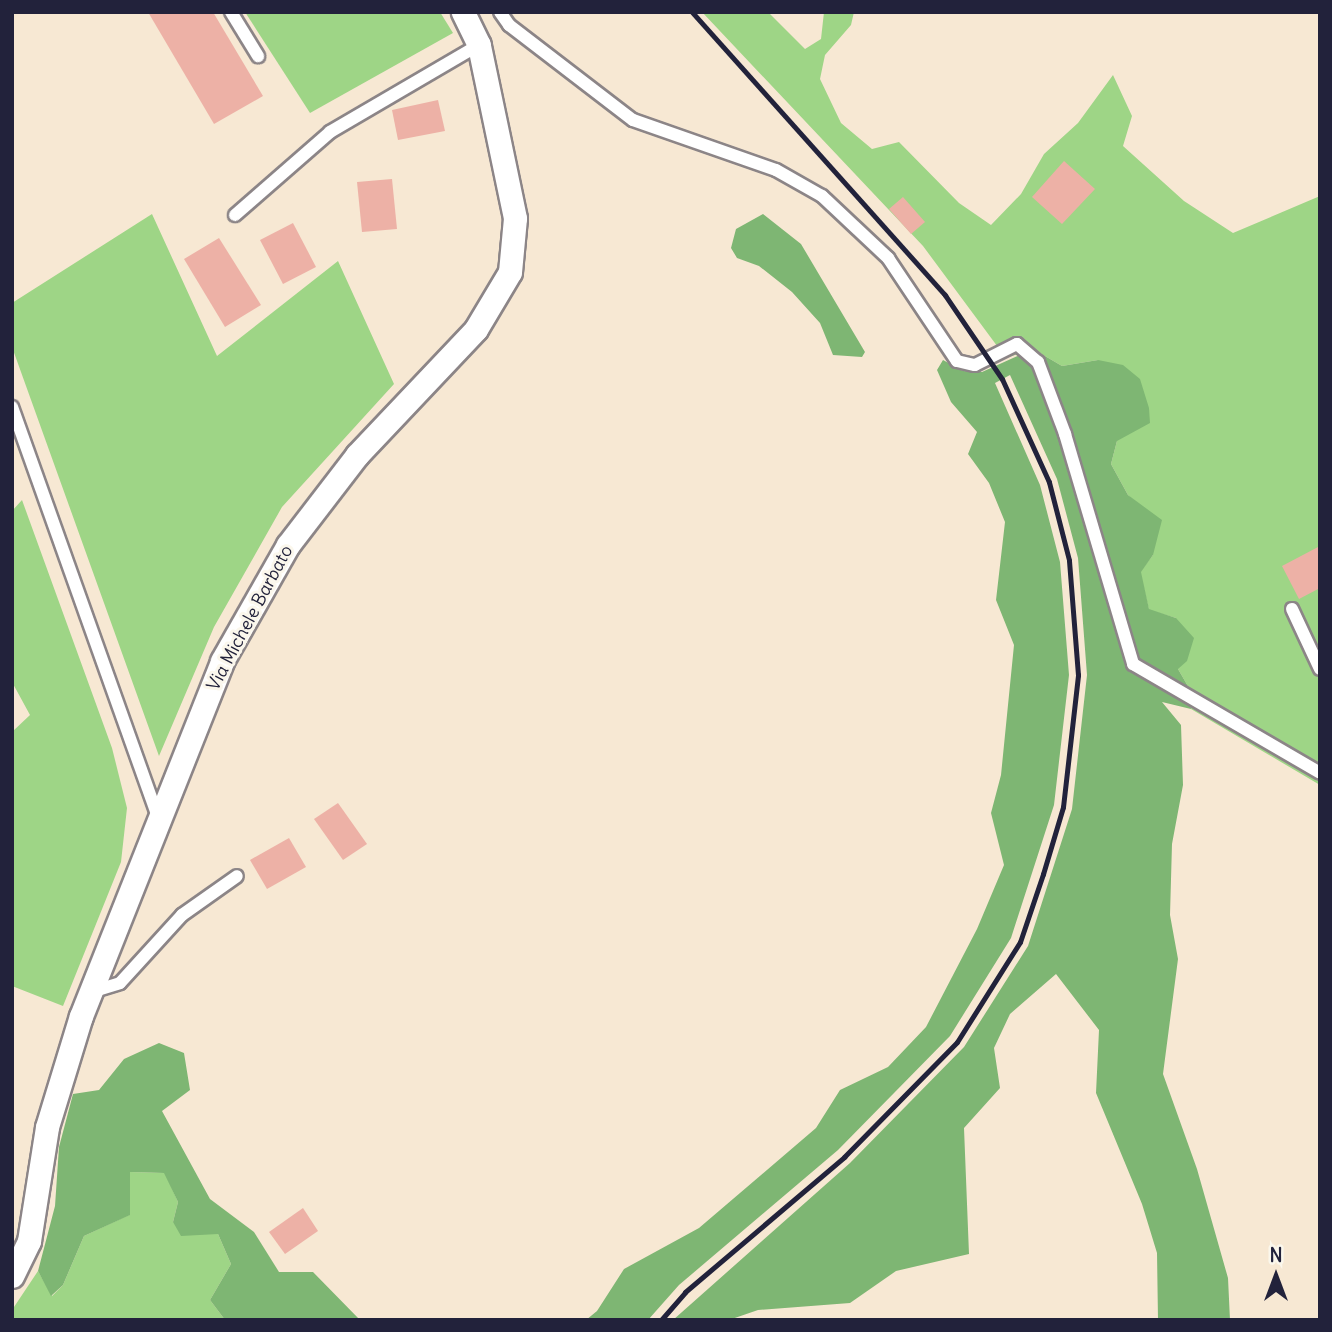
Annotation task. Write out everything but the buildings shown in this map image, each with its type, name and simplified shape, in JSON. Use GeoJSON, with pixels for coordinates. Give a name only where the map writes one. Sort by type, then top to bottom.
{"type":"FeatureCollection","features":[{"type":"Feature","properties":{"kind":"street","name":"Via Michele Barbato"},"geometry":{"type":"LineString","coordinates":[[12,1276],[29,1241],[47,1127],[90,993],[158,816],[222,661],[288,545],[357,455],[476,329],[510,272],[515,218],[480,45],[463,12]]}},
{"type":"Feature","properties":{"kind":"lane"},"geometry":{"type":"LineString","coordinates":[[231,12],[258,56]]}},
{"type":"Feature","properties":{"kind":"lane"},"geometry":{"type":"LineString","coordinates":[[500,12],[509,25],[633,120],[776,170],[822,196],[888,258],[957,360],[975,365],[1017,344],[1038,362],[1065,435],[1133,664],[1320,773]]}},
{"type":"Feature","properties":{"kind":"lane"},"geometry":{"type":"LineString","coordinates":[[235,215],[330,132],[480,45]]}},
{"type":"Feature","properties":{"kind":"lane"},"geometry":{"type":"LineString","coordinates":[[12,407],[158,816]]}},
{"type":"Feature","properties":{"kind":"lane"},"geometry":{"type":"LineString","coordinates":[[1292,609],[1320,669]]}},
{"type":"Feature","properties":{"kind":"lane"},"geometry":{"type":"LineString","coordinates":[[90,993],[120,983],[182,915],[237,876]]}},
{"type":"Feature","properties":{"kind":"green space"},"geometry":{"type":"Polygon","coordinates":[[[245,12],[440,12],[453,33],[310,113],[245,12]]]}},
{"type":"Feature","properties":{"kind":"green space"},"geometry":{"type":"Polygon","coordinates":[[[702,12],[768,12],[805,49],[821,39],[824,12],[854,12],[851,25],[825,55],[820,79],[841,123],[872,149],[899,142],[959,203],[991,225],[1021,194],[1044,154],[1078,123],[1113,75],[1132,116],[1123,146],[1184,201],[1233,233],[1320,196],[1320,785],[1191,709],[1189,688],[1178,669],[1176,618],[1149,610],[1140,572],[1153,555],[1140,506],[1128,495],[1111,464],[1117,441],[1098,360],[1062,366],[1033,349],[1006,358],[923,246],[702,12]]]}},
{"type":"Feature","properties":{"kind":"green space"},"geometry":{"type":"Polygon","coordinates":[[[152,214],[217,356],[338,261],[394,384],[282,507],[214,627],[159,756],[12,347],[12,303],[152,214]]]}},
{"type":"Feature","properties":{"kind":"green space"},"geometry":{"type":"Polygon","coordinates":[[[763,214],[801,244],[865,352],[862,357],[833,355],[820,323],[792,292],[759,266],[737,258],[731,248],[736,229],[763,214]]]}},
{"type":"Feature","properties":{"kind":"green space"},"geometry":{"type":"Polygon","coordinates":[[[1033,349],[1062,366],[1098,360],[1123,365],[1140,379],[1149,408],[1150,423],[1117,441],[1111,464],[1128,495],[1162,520],[1153,555],[1141,572],[1149,609],[1176,618],[1194,638],[1187,661],[1178,669],[1189,688],[1191,709],[1162,702],[1181,725],[1183,785],[1172,844],[1170,915],[1178,959],[1163,1074],[1197,1169],[1228,1278],[1230,1320],[1158,1320],[1157,1253],[1142,1204],[1096,1093],[1099,1030],[1056,974],[1010,1014],[994,1048],[1000,1088],[964,1128],[969,1254],[896,1271],[850,1303],[758,1310],[729,1320],[673,1320],[850,1163],[964,1047],[1028,946],[1072,809],[1087,675],[1078,558],[1057,479],[1010,375],[995,383],[1040,485],[1060,562],[1069,675],[1054,805],[1011,938],[950,1036],[838,1150],[679,1285],[648,1320],[586,1320],[597,1311],[624,1269],[699,1228],[816,1128],[840,1090],[888,1067],[926,1027],[977,929],[1004,865],[991,813],[1001,775],[1014,645],[996,600],[1005,522],[989,483],[968,454],[977,432],[951,402],[937,370],[943,360],[963,371],[982,372],[1033,349]]]}},
{"type":"Feature","properties":{"kind":"green space"},"geometry":{"type":"Polygon","coordinates":[[[22,500],[112,748],[127,808],[121,862],[63,1006],[12,986],[12,732],[30,715],[12,682],[12,511],[22,500]]]}},
{"type":"Feature","properties":{"kind":"green space"},"geometry":{"type":"Polygon","coordinates":[[[159,1043],[184,1053],[190,1090],[162,1111],[210,1199],[254,1232],[279,1272],[313,1272],[360,1320],[225,1320],[210,1300],[231,1264],[218,1234],[181,1236],[173,1222],[178,1202],[164,1173],[130,1172],[130,1215],[84,1236],[63,1285],[51,1296],[38,1271],[55,1206],[59,1147],[73,1094],[99,1090],[124,1059],[159,1043]]]}},
{"type":"Feature","properties":{"kind":"green space"},"geometry":{"type":"Polygon","coordinates":[[[130,1172],[165,1173],[178,1202],[173,1222],[218,1234],[231,1264],[210,1300],[225,1320],[12,1320],[12,1310],[38,1271],[52,1296],[63,1285],[84,1236],[129,1215],[130,1172]]]}},
{"type":"Feature","properties":{"kind":"railway"},"geometry":{"type":"LineString","coordinates":[[661,1320],[685,1292],[844,1157],[957,1042],[1020,942],[1043,874],[1063,807],[1078,675],[1069,560],[1049,482],[1002,379],[945,295],[692,12]]}}]}
